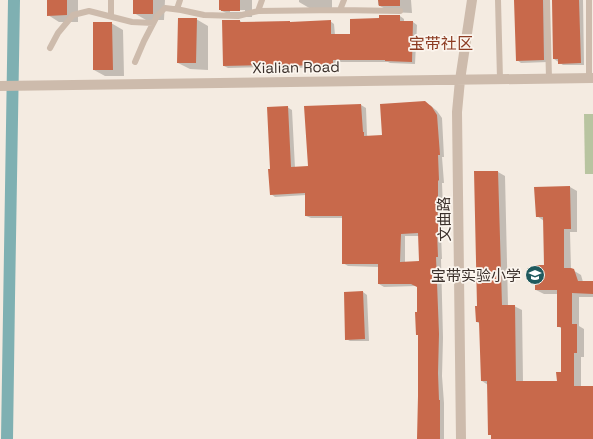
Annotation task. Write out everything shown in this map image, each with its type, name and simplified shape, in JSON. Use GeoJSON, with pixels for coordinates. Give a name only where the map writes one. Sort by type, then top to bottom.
{"type":"FeatureCollection","features":[{"type":"Feature","properties":{"kind":"street","name":"文曲路"},"geometry":{"type":"LineString","coordinates":[[461,439],[458,112],[460,80],[472,0]]}},
{"type":"Feature","properties":{"kind":"street","name":"Xialian Road"},"geometry":{"type":"LineString","coordinates":[[1,86],[591,78]]}},
{"type":"Feature","properties":{"kind":"lane"},"geometry":{"type":"LineString","coordinates":[[110,16],[111,0]]}},
{"type":"Feature","properties":{"kind":"lane"},"geometry":{"type":"LineString","coordinates":[[177,9],[180,0]]}},
{"type":"Feature","properties":{"kind":"lane"},"geometry":{"type":"LineString","coordinates":[[258,11],[262,0]]}},
{"type":"Feature","properties":{"kind":"lane"},"geometry":{"type":"LineString","coordinates":[[340,10],[344,0]]}},
{"type":"Feature","properties":{"kind":"lane"},"geometry":{"type":"LineString","coordinates":[[498,0],[500,79]]}},
{"type":"Feature","properties":{"kind":"lane"},"geometry":{"type":"LineString","coordinates":[[547,0],[549,78]]}},
{"type":"Feature","properties":{"kind":"lane"},"geometry":{"type":"LineString","coordinates":[[589,0],[591,78]]}},
{"type":"Feature","properties":{"kind":"lane"},"geometry":{"type":"LineString","coordinates":[[135,62],[153,23],[157,16],[165,8],[204,15],[238,16],[258,11],[400,11]]}},
{"type":"Feature","properties":{"kind":"lane"},"geometry":{"type":"LineString","coordinates":[[50,48],[58,33],[73,15],[89,11],[132,22],[153,23]]}},
{"type":"Feature","properties":{"kind":"green space"},"geometry":{"type":"Polygon","coordinates":[[[584,114],[593,114],[593,174],[585,174],[584,114]]]}},
{"type":"Feature","properties":{"kind":"water"},"geometry":{"type":"Polygon","coordinates":[[[8,0],[20,0],[13,439],[1,439],[6,126],[8,0]]]}},
{"type":"Feature","properties":{"kind":"building"},"geometry":{"type":"Polygon","coordinates":[[[47,0],[67,0],[67,15],[47,16],[47,0]]]}},
{"type":"Feature","properties":{"kind":"building"},"geometry":{"type":"Polygon","coordinates":[[[133,0],[153,0],[153,14],[133,14],[133,0]]]}},
{"type":"Feature","properties":{"kind":"building"},"geometry":{"type":"Polygon","coordinates":[[[219,0],[240,0],[240,11],[219,10],[219,0]]]}},
{"type":"Feature","properties":{"kind":"building"},"geometry":{"type":"Polygon","coordinates":[[[378,0],[400,0],[400,6],[379,6],[378,0]]]}},
{"type":"Feature","properties":{"kind":"building"},"geometry":{"type":"Polygon","coordinates":[[[514,0],[543,0],[544,60],[516,61],[514,0]]]}},
{"type":"Feature","properties":{"kind":"building"},"geometry":{"type":"Polygon","coordinates":[[[552,0],[579,0],[581,63],[558,64],[558,59],[553,59],[552,0]]]}},
{"type":"Feature","properties":{"kind":"building"},"geometry":{"type":"Polygon","coordinates":[[[379,15],[400,15],[400,21],[413,21],[412,62],[385,60],[333,60],[333,64],[291,66],[291,68],[268,68],[268,65],[223,66],[222,20],[240,20],[240,22],[290,22],[331,20],[331,34],[350,34],[350,19],[379,18],[379,15]]]}},
{"type":"Feature","properties":{"kind":"building"},"geometry":{"type":"Polygon","coordinates":[[[178,18],[197,18],[196,63],[177,63],[178,18]]]}},
{"type":"Feature","properties":{"kind":"building"},"geometry":{"type":"Polygon","coordinates":[[[93,22],[112,22],[113,70],[93,70],[93,22]]]}},
{"type":"Feature","properties":{"kind":"building"},"geometry":{"type":"Polygon","coordinates":[[[425,101],[432,107],[437,115],[440,155],[438,155],[439,180],[437,207],[439,232],[437,232],[438,257],[436,257],[439,334],[438,373],[440,439],[417,439],[418,335],[416,335],[415,312],[417,312],[417,287],[411,284],[378,284],[378,264],[342,264],[342,216],[305,216],[305,193],[270,195],[267,107],[288,106],[291,167],[308,166],[304,106],[361,104],[364,136],[382,135],[380,104],[425,101]],[[418,233],[401,234],[400,262],[419,261],[418,233]]]}},
{"type":"Feature","properties":{"kind":"building"},"geometry":{"type":"Polygon","coordinates":[[[474,171],[498,171],[502,305],[515,305],[516,381],[557,381],[556,372],[561,372],[561,327],[557,327],[557,290],[535,290],[535,265],[544,265],[543,217],[536,217],[534,187],[570,186],[571,229],[564,229],[564,268],[574,269],[578,281],[593,281],[593,294],[572,293],[572,324],[577,324],[577,353],[574,353],[574,386],[593,386],[593,439],[491,439],[491,435],[488,435],[487,381],[481,381],[479,322],[476,322],[475,306],[477,306],[474,171]]]}},
{"type":"Feature","properties":{"kind":"building"},"geometry":{"type":"Polygon","coordinates":[[[363,291],[365,339],[345,340],[344,292],[363,291]]]}},
{"type":"Feature","properties":{"kind":"place","name":"宝带实验小学"},"geometry":{"type":"Point","coordinates":[535,275]}},
{"type":"Feature","properties":{"kind":"district","name":"宝带社区"},"geometry":{"type":"Point","coordinates":[441,43]}}]}
